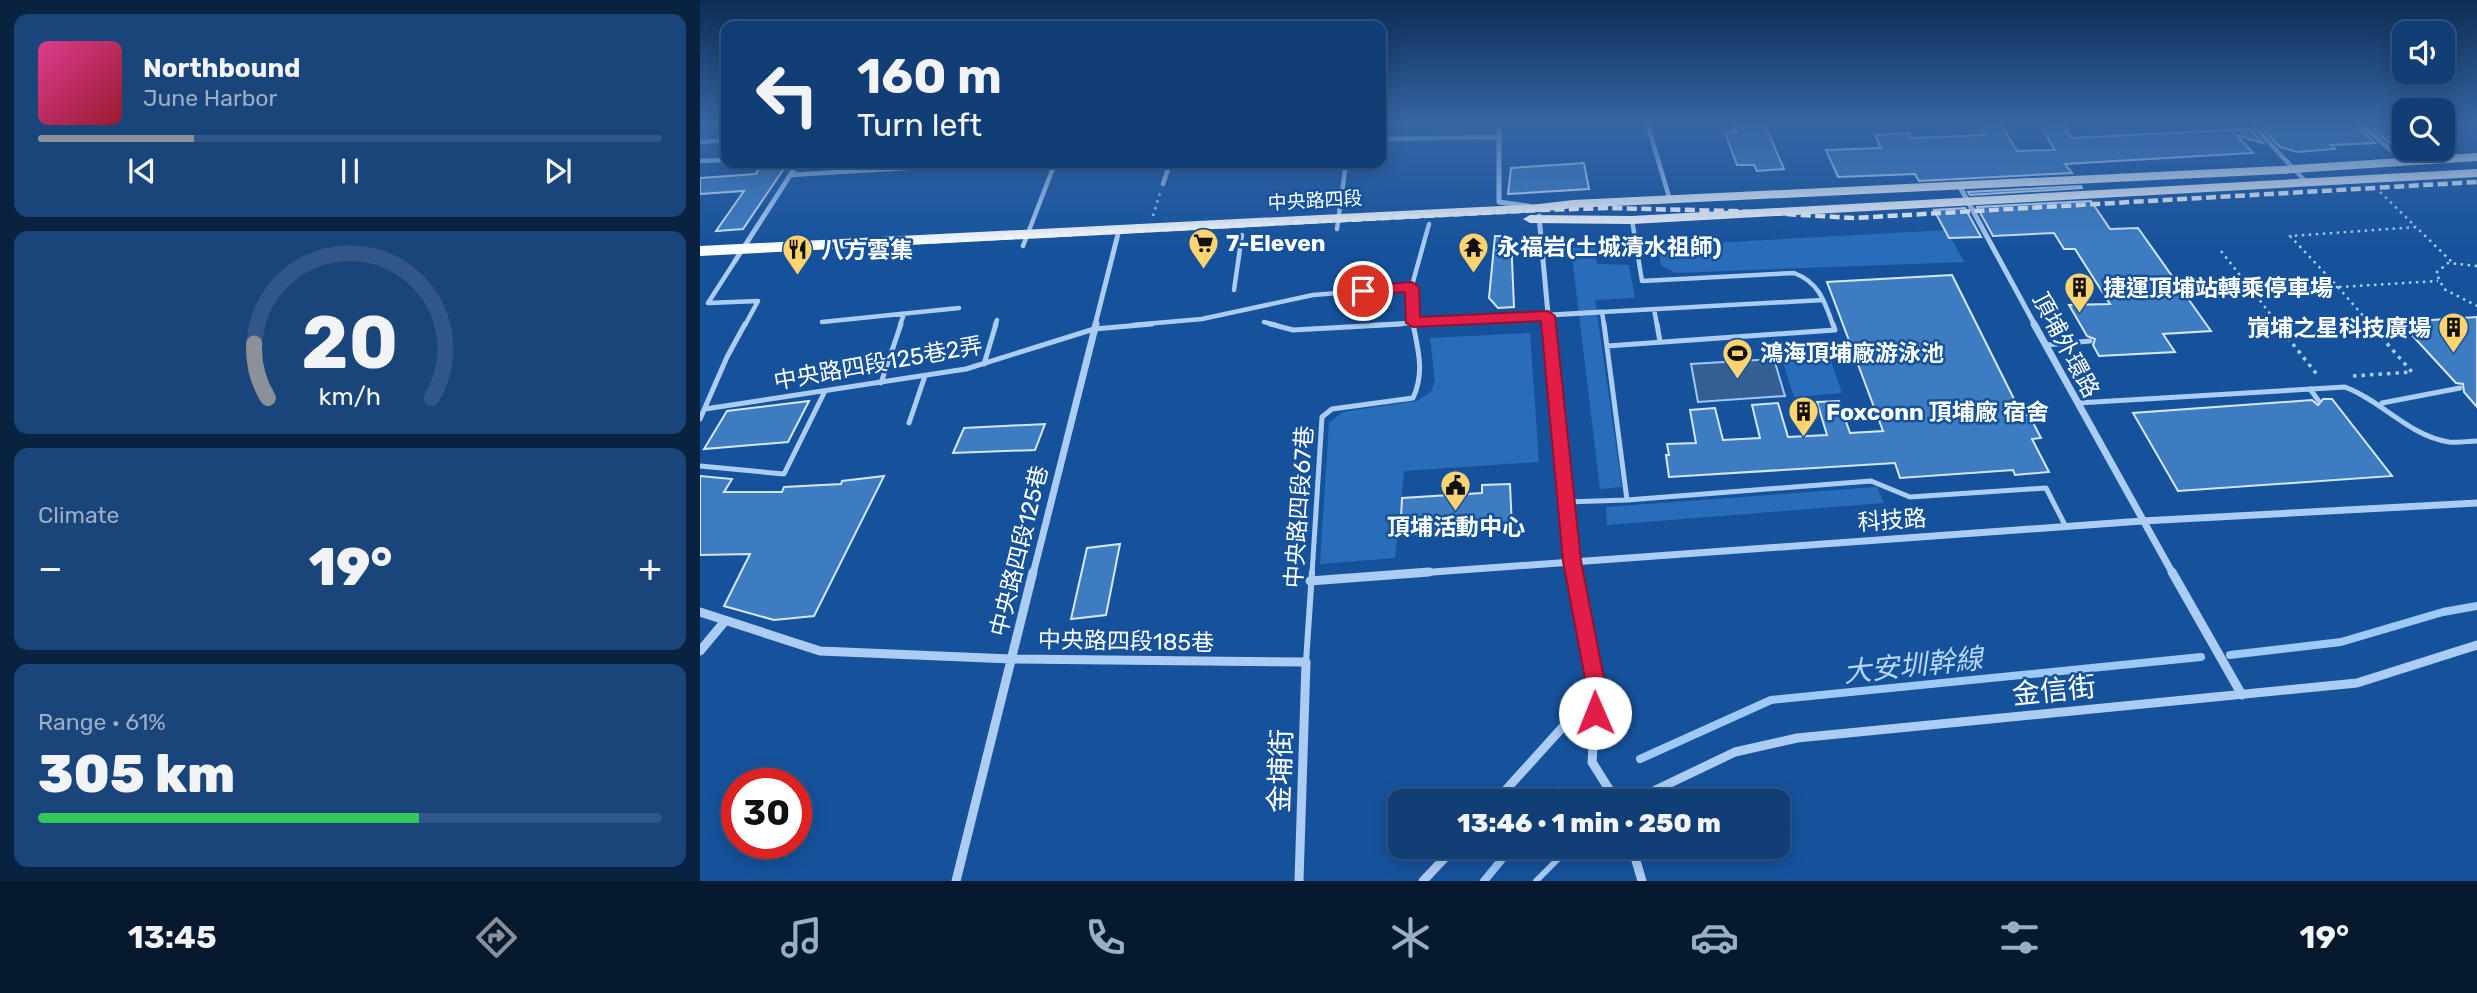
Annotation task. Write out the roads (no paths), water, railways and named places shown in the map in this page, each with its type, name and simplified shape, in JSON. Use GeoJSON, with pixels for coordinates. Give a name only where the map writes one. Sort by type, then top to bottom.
{"type":"FeatureCollection","features":[{"type":"Feature","properties":{"kind":"main road","name":"中央路四段"},"geometry":{"type":"LineString","coordinates":[[1117,235],[1150,228],[1429,224],[1670,200],[2365,164]]}},
{"type":"Feature","properties":{"kind":"main road","name":"中央路四段"},"geometry":{"type":"LineString","coordinates":[[700,262],[738,255],[1117,235],[1242,234],[1338,224],[1539,214],[1632,220],[2477,173]]}},
{"type":"Feature","properties":{"kind":"main road","name":"中央路四段"},"geometry":{"type":"LineString","coordinates":[[700,251],[738,255]]}},
{"type":"Feature","properties":{"kind":"street"},"geometry":{"type":"LineString","coordinates":[[1498,164],[1499,202],[1539,214],[1572,561],[1597,689],[1592,762],[1609,789]]}},
{"type":"Feature","properties":{"kind":"street"},"geometry":{"type":"LineString","coordinates":[[738,255],[795,168]]}},
{"type":"Feature","properties":{"kind":"street","name":"頂埔外環路"},"geometry":{"type":"LineString","coordinates":[[1960,187],[2141,521],[2242,695]]}},
{"type":"Feature","properties":{"kind":"street","name":"中央路四段125巷"},"geometry":{"type":"LineString","coordinates":[[956,881],[1117,235]]}},
{"type":"Feature","properties":{"kind":"street"},"geometry":{"type":"LineString","coordinates":[[1413,323],[1602,312]]}},
{"type":"Feature","properties":{"kind":"street","name":"科技路"},"geometry":{"type":"LineString","coordinates":[[1310,581],[2141,521],[2477,503]]}},
{"type":"Feature","properties":{"kind":"street","name":"中央路四段185巷"},"geometry":{"type":"LineString","coordinates":[[700,612],[820,652],[1011,659],[1306,662]]}},
{"type":"Feature","properties":{"kind":"street"},"geometry":{"type":"LineString","coordinates":[[700,651],[725,621]]}},
{"type":"Feature","properties":{"kind":"street","name":"金信街"},"geometry":{"type":"LineString","coordinates":[[1656,789],[1735,752],[1797,738],[2357,683],[2477,645]]}},
{"type":"Feature","properties":{"kind":"street","name":"金埔街"},"geometry":{"type":"LineString","coordinates":[[1299,881],[1306,662]]}},
{"type":"Feature","properties":{"kind":"street"},"geometry":{"type":"LineString","coordinates":[[1507,789],[1597,689]]}},
{"type":"Feature","properties":{"kind":"street"},"geometry":{"type":"LineString","coordinates":[[1423,881],[1444,859]]}},
{"type":"Feature","properties":{"kind":"street"},"geometry":{"type":"LineString","coordinates":[[1636,859],[1642,881]]}},
{"type":"Feature","properties":{"kind":"lane"},"geometry":{"type":"LineString","coordinates":[[1659,164],[1670,200]]}},
{"type":"Feature","properties":{"kind":"lane"},"geometry":{"type":"LineString","coordinates":[[2288,164],[2306,182]]}},
{"type":"Feature","properties":{"kind":"lane"},"geometry":{"type":"LineString","coordinates":[[790,175],[903,168]]}},
{"type":"Feature","properties":{"kind":"lane"},"geometry":{"type":"LineString","coordinates":[[1025,240],[1053,168]]}},
{"type":"Feature","properties":{"kind":"lane"},"geometry":{"type":"LineString","coordinates":[[1163,184],[1168,168]]}},
{"type":"Feature","properties":{"kind":"lane"},"geometry":{"type":"LineString","coordinates":[[1338,224],[1345,168]]}},
{"type":"Feature","properties":{"kind":"lane"},"geometry":{"type":"LineString","coordinates":[[1607,346],[1835,330],[1816,283],[1807,276],[1794,273],[1642,281],[1632,220]]}},
{"type":"Feature","properties":{"kind":"lane","name":"中央路四段67巷"},"geometry":{"type":"LineString","coordinates":[[1306,662],[1322,417],[1332,409],[1413,397],[1418,389],[1420,370],[1413,323],[1412,287],[1429,224]]}},
{"type":"Feature","properties":{"kind":"lane"},"geometry":{"type":"LineString","coordinates":[[1234,290],[1242,234]]}},
{"type":"Feature","properties":{"kind":"lane"},"geometry":{"type":"LineString","coordinates":[[700,419],[727,357],[758,301],[708,303],[738,255]]}},
{"type":"Feature","properties":{"kind":"lane","name":"中央路四段125巷2弄"},"geometry":{"type":"LineString","coordinates":[[705,409],[925,376],[984,364],[1094,329],[1202,318],[1313,295],[1412,287]]}},
{"type":"Feature","properties":{"kind":"lane"},"geometry":{"type":"LineString","coordinates":[[1627,500],[1602,312],[1823,300]]}},
{"type":"Feature","properties":{"kind":"lane"},"geometry":{"type":"LineString","coordinates":[[822,322],[959,308]]}},
{"type":"Feature","properties":{"kind":"lane"},"geometry":{"type":"LineString","coordinates":[[1654,309],[1660,342]]}},
{"type":"Feature","properties":{"kind":"lane"},"geometry":{"type":"LineString","coordinates":[[881,383],[904,314]]}},
{"type":"Feature","properties":{"kind":"lane"},"geometry":{"type":"LineString","coordinates":[[984,364],[997,320]]}},
{"type":"Feature","properties":{"kind":"lane"},"geometry":{"type":"LineString","coordinates":[[1264,323],[1293,330],[1413,323]]}},
{"type":"Feature","properties":{"kind":"lane"},"geometry":{"type":"LineString","coordinates":[[2046,345],[2090,341]]}},
{"type":"Feature","properties":{"kind":"lane"},"geometry":{"type":"LineString","coordinates":[[909,423],[925,376]]}},
{"type":"Feature","properties":{"kind":"lane"},"geometry":{"type":"LineString","coordinates":[[2078,403],[2345,387],[2363,392],[2382,403],[2431,437],[2448,442],[2477,441]]}},
{"type":"Feature","properties":{"kind":"lane"},"geometry":{"type":"LineString","coordinates":[[2382,403],[2460,388]]}},
{"type":"Feature","properties":{"kind":"lane"},"geometry":{"type":"LineString","coordinates":[[2310,389],[2318,400]]}},
{"type":"Feature","properties":{"kind":"lane"},"geometry":{"type":"LineString","coordinates":[[700,466],[784,474],[825,391]]}},
{"type":"Feature","properties":{"kind":"lane"},"geometry":{"type":"LineString","coordinates":[[1565,502],[1627,500],[1871,481],[1910,496],[2046,488],[2066,527]]}},
{"type":"Feature","properties":{"kind":"lane"},"geometry":{"type":"LineString","coordinates":[[1536,881],[1558,859]]}},
{"type":"Feature","properties":{"kind":"waterway","name":"大安圳幹線"},"geometry":{"type":"LineString","coordinates":[[2230,655],[2341,642],[2443,612],[2477,606]]}},
{"type":"Feature","properties":{"kind":"waterway","name":"大安圳幹線"},"geometry":{"type":"LineString","coordinates":[[1640,759],[1771,700],[2201,657]]}},
{"type":"Feature","properties":{"kind":"waterway","name":"大安圳幹線"},"geometry":{"type":"LineString","coordinates":[[1484,881],[1502,859]]}},
{"type":"Feature","properties":{"kind":"railway"},"geometry":{"type":"LineString","coordinates":[[700,253],[1540,210],[1607,208],[1732,211],[1854,218],[2477,182]]}},
{"type":"Feature","properties":{"kind":"place","name":"7-Eleven"},"geometry":{"type":"Point","coordinates":[1203,270]}},
{"type":"Feature","properties":{"kind":"place","name":"永福岩(土城清水祖師)"},"geometry":{"type":"Point","coordinates":[1474,274]}},
{"type":"Feature","properties":{"kind":"place","name":"八方雲集"},"geometry":{"type":"Point","coordinates":[798,277]}},
{"type":"Feature","properties":{"kind":"place","name":"捷運頂埔站轉乘停車場"},"geometry":{"type":"Point","coordinates":[2080,315]}},
{"type":"Feature","properties":{"kind":"place","name":"嵿埔之星科技廣場"},"geometry":{"type":"Point","coordinates":[2454,355]}},
{"type":"Feature","properties":{"kind":"place","name":"鴻海頂埔廠游泳池"},"geometry":{"type":"Point","coordinates":[1737,380]}},
{"type":"Feature","properties":{"kind":"place","name":"Foxconn 頂埔廠 宿舍"},"geometry":{"type":"Point","coordinates":[1803,439]}},
{"type":"Feature","properties":{"kind":"place","name":"頂埔活動中心"},"geometry":{"type":"Point","coordinates":[1456,513]}}]}
